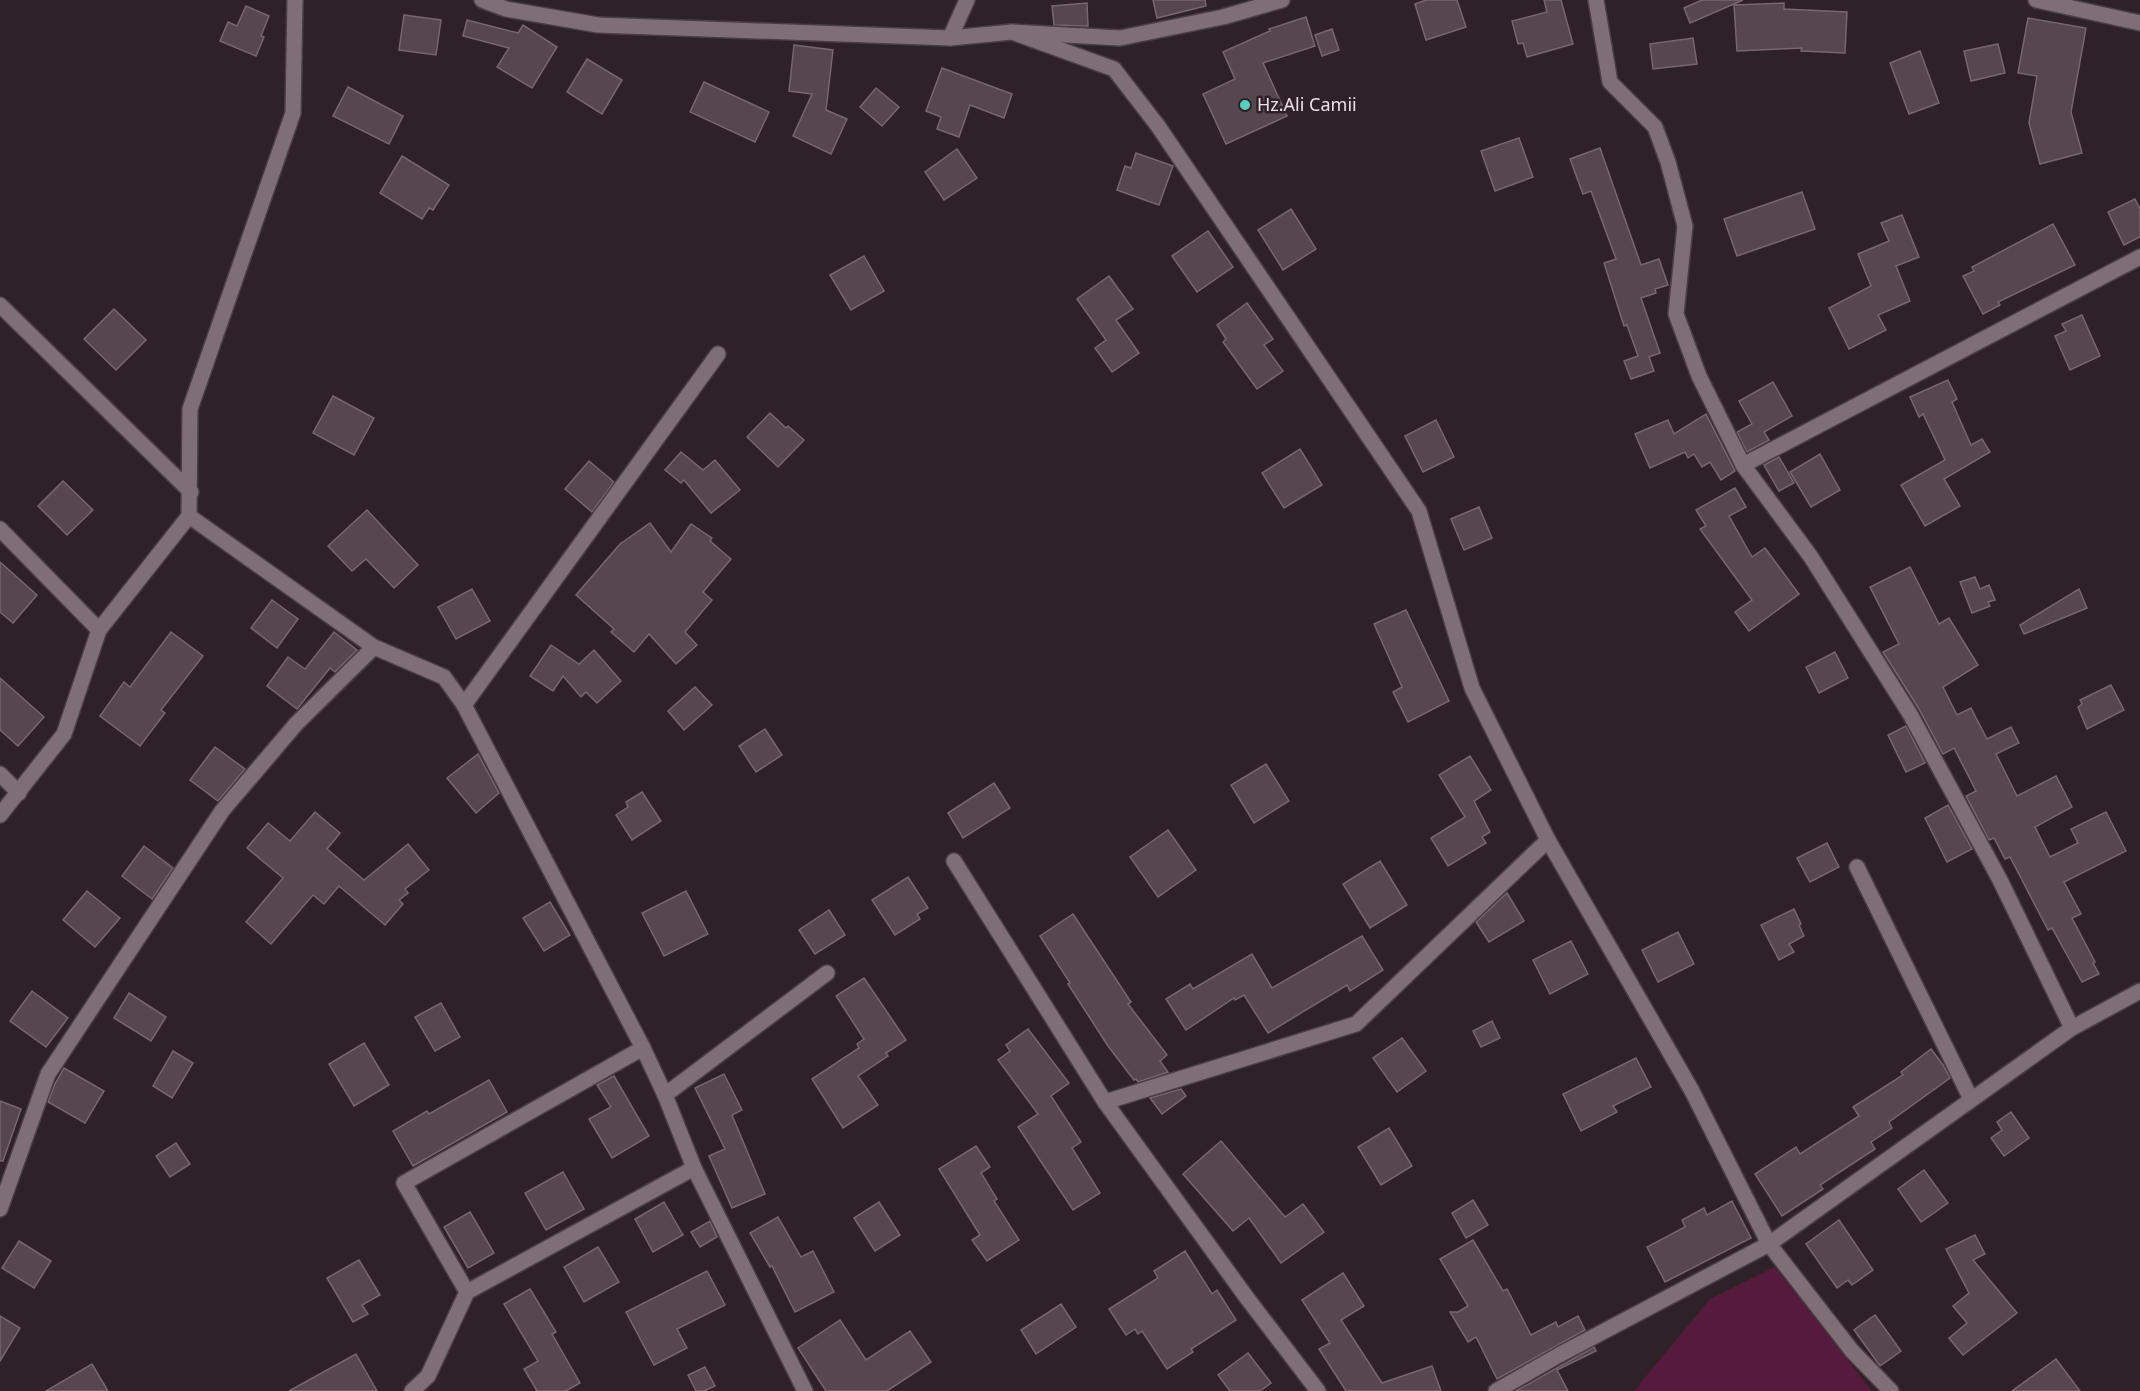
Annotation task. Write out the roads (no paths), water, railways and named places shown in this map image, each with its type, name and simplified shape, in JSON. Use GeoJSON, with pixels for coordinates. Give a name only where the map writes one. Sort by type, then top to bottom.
{"type":"FeatureCollection","features":[{"type":"Feature","properties":{"kind":"street"},"geometry":{"type":"LineString","coordinates":[[0,815],[64,734],[99,630],[189,516],[190,409],[293,113],[295,0]]}},
{"type":"Feature","properties":{"kind":"street"},"geometry":{"type":"LineString","coordinates":[[482,0],[598,26],[950,38],[1012,32],[1120,38],[1223,17],[1282,0]]}},
{"type":"Feature","properties":{"kind":"street"},"geometry":{"type":"LineString","coordinates":[[950,38],[967,0]]}},
{"type":"Feature","properties":{"kind":"street"},"geometry":{"type":"LineString","coordinates":[[1596,0],[1610,82],[1655,128],[1668,162],[1685,226],[1676,314],[1699,376],[1743,465],[1811,557],[1910,714],[2000,880],[2072,1028]]}},
{"type":"Feature","properties":{"kind":"street"},"geometry":{"type":"LineString","coordinates":[[2036,0],[2140,23]]}},
{"type":"Feature","properties":{"kind":"street"},"geometry":{"type":"LineString","coordinates":[[1012,32],[1114,69],[1158,126],[1419,511],[1472,688],[1548,840],[1692,1090],[1769,1244],[1852,1351],[1891,1391]]}},
{"type":"Feature","properties":{"kind":"street"},"geometry":{"type":"LineString","coordinates":[[1743,465],[2140,257]]}},
{"type":"Feature","properties":{"kind":"street"},"geometry":{"type":"LineString","coordinates":[[0,305],[191,492]]}},
{"type":"Feature","properties":{"kind":"street"},"geometry":{"type":"LineString","coordinates":[[464,705],[718,354]]}},
{"type":"Feature","properties":{"kind":"street"},"geometry":{"type":"LineString","coordinates":[[189,516],[374,647],[444,677],[464,705],[644,1048],[694,1168],[806,1391]]}},
{"type":"Feature","properties":{"kind":"street"},"geometry":{"type":"LineString","coordinates":[[0,529],[99,630]]}},
{"type":"Feature","properties":{"kind":"street"},"geometry":{"type":"LineString","coordinates":[[0,1209],[48,1074],[222,811],[296,724],[374,647]]}},
{"type":"Feature","properties":{"kind":"street"},"geometry":{"type":"LineString","coordinates":[[0,774],[19,793]]}},
{"type":"Feature","properties":{"kind":"street"},"geometry":{"type":"LineString","coordinates":[[1105,1102],[1356,1024],[1548,840]]}},
{"type":"Feature","properties":{"kind":"street"},"geometry":{"type":"LineString","coordinates":[[954,861],[1105,1102],[1247,1298],[1318,1391]]}},
{"type":"Feature","properties":{"kind":"street"},"geometry":{"type":"LineString","coordinates":[[1857,867],[1971,1099]]}},
{"type":"Feature","properties":{"kind":"street"},"geometry":{"type":"LineString","coordinates":[[665,1095],[827,973]]}},
{"type":"Feature","properties":{"kind":"street"},"geometry":{"type":"LineString","coordinates":[[1496,1391],[1559,1355],[1769,1244],[2072,1028],[2140,990]]}},
{"type":"Feature","properties":{"kind":"street"},"geometry":{"type":"LineString","coordinates":[[467,1292],[404,1183],[644,1048]]}},
{"type":"Feature","properties":{"kind":"street"},"geometry":{"type":"LineString","coordinates":[[412,1391],[428,1376],[467,1292],[694,1168]]}},
{"type":"Feature","properties":{"kind":"place","name":"Hz.Ali Camii"},"geometry":{"type":"Point","coordinates":[1245,105]}}]}
